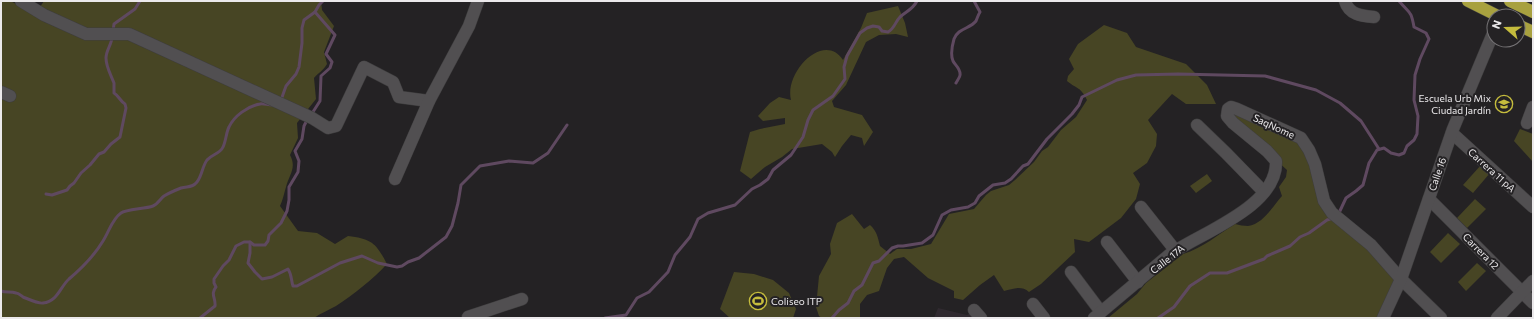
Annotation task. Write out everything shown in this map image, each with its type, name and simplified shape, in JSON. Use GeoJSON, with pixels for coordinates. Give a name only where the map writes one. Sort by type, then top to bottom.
{"type":"FeatureCollection","features":[{"type":"Feature","properties":{"kind":"highway"},"geometry":{"type":"LineString","coordinates":[[1468,1],[1486,10]]}},
{"type":"Feature","properties":{"kind":"highway"},"geometry":{"type":"LineString","coordinates":[[1510,1],[1533,12]]}},
{"type":"Feature","properties":{"kind":"street"},"geometry":{"type":"LineString","coordinates":[[21,1],[44,15],[86,34],[129,34],[312,118],[328,128],[336,126],[364,67],[392,82],[399,97],[428,101]]}},
{"type":"Feature","properties":{"kind":"street"},"geometry":{"type":"LineString","coordinates":[[396,179],[428,101],[469,26],[478,1]]}},
{"type":"Feature","properties":{"kind":"street"},"geometry":{"type":"LineString","coordinates":[[1345,1],[1348,8],[1355,14],[1374,17]]}},
{"type":"Feature","properties":{"kind":"street","name":"Calle 16"},"geometry":{"type":"LineString","coordinates":[[1383,318],[1401,279],[1452,133],[1487,48]]}},
{"type":"Feature","properties":{"kind":"street"},"geometry":{"type":"LineString","coordinates":[[1527,123],[1533,107]]}},
{"type":"Feature","properties":{"kind":"street","name":"SaqNome"},"geometry":{"type":"LineString","coordinates":[[1264,192],[1274,177],[1276,161],[1267,151],[1233,123],[1227,116],[1228,109],[1237,109],[1301,138],[1310,150],[1324,202],[1334,216],[1371,245],[1401,279],[1441,318]]}},
{"type":"Feature","properties":{"kind":"street"},"geometry":{"type":"LineString","coordinates":[[1197,125],[1264,192]]}},
{"type":"Feature","properties":{"kind":"street","name":"Carrera 11 pA"},"geometry":{"type":"LineString","coordinates":[[1452,133],[1533,207]]}},
{"type":"Feature","properties":{"kind":"street","name":"Calle 17A"},"geometry":{"type":"LineString","coordinates":[[1097,315],[1175,250],[1232,219],[1256,201],[1264,192]]}},
{"type":"Feature","properties":{"kind":"street","name":"Carrera 12"},"geometry":{"type":"LineString","coordinates":[[1429,199],[1533,303]]}},
{"type":"Feature","properties":{"kind":"street"},"geometry":{"type":"LineString","coordinates":[[1141,208],[1175,250]]}},
{"type":"Feature","properties":{"kind":"street"},"geometry":{"type":"LineString","coordinates":[[1107,242],[1138,282]]}},
{"type":"Feature","properties":{"kind":"street"},"geometry":{"type":"LineString","coordinates":[[1071,272],[1097,315]]}},
{"type":"Feature","properties":{"kind":"street"},"geometry":{"type":"LineString","coordinates":[[1497,318],[1533,281]]}},
{"type":"Feature","properties":{"kind":"street"},"geometry":{"type":"LineString","coordinates":[[468,318],[522,299]]}},
{"type":"Feature","properties":{"kind":"street"},"geometry":{"type":"LineString","coordinates":[[1033,304],[1044,318]]}},
{"type":"Feature","properties":{"kind":"shaded area"},"geometry":{"type":"Polygon","coordinates":[[[1,1],[10,1],[36,13],[44,1],[321,1],[322,10],[334,26],[324,52],[327,64],[314,78],[316,99],[297,123],[298,138],[290,155],[293,168],[280,206],[298,231],[317,233],[335,244],[348,236],[363,239],[372,243],[380,251],[387,264],[349,297],[314,318],[1,318],[1,1]]]}},
{"type":"Feature","properties":{"kind":"shaded area"},"geometry":{"type":"Polygon","coordinates":[[[898,6],[905,23],[908,37],[896,34],[879,35],[866,42],[846,85],[832,101],[834,107],[862,115],[873,132],[864,146],[862,138],[851,135],[835,157],[832,152],[822,144],[792,149],[765,167],[751,179],[740,171],[750,132],[785,124],[785,118],[763,121],[758,116],[770,103],[779,97],[791,100],[790,89],[799,67],[816,53],[826,50],[835,52],[843,60],[861,28],[867,13],[898,6]]]}},
{"type":"Feature","properties":{"kind":"shaded area"},"geometry":{"type":"Polygon","coordinates":[[[1104,25],[1127,33],[1136,47],[1186,64],[1207,85],[1216,104],[1186,104],[1172,94],[1148,120],[1157,134],[1156,146],[1147,163],[1133,173],[1140,184],[1136,199],[1121,218],[1089,242],[1074,239],[1075,252],[1041,284],[1029,292],[1020,288],[1004,291],[994,275],[963,300],[954,298],[954,291],[928,278],[904,257],[894,259],[887,268],[879,291],[867,295],[860,304],[860,318],[822,318],[819,316],[816,307],[819,276],[831,254],[830,244],[837,223],[852,214],[864,229],[870,225],[872,227],[877,235],[880,246],[890,254],[897,249],[911,249],[931,244],[949,214],[974,209],[991,191],[1009,185],[1034,162],[1061,130],[1076,117],[1087,100],[1080,90],[1067,81],[1068,76],[1074,69],[1069,59],[1078,44],[1104,25]]]}},
{"type":"Feature","properties":{"kind":"shaded area"},"geometry":{"type":"Polygon","coordinates":[[[1232,110],[1284,134],[1303,147],[1323,205],[1396,276],[1379,318],[1108,318],[1137,294],[1146,283],[1183,254],[1203,245],[1235,224],[1248,226],[1253,225],[1267,214],[1282,196],[1279,187],[1286,177],[1287,170],[1231,119],[1232,110]]]}},
{"type":"Feature","properties":{"kind":"shaded area"},"geometry":{"type":"Polygon","coordinates":[[[1520,129],[1533,134],[1533,162],[1514,141],[1520,129]]]}},
{"type":"Feature","properties":{"kind":"shaded area"},"geometry":{"type":"Polygon","coordinates":[[[1481,165],[1490,173],[1473,193],[1463,185],[1481,165]]]}},
{"type":"Feature","properties":{"kind":"shaded area"},"geometry":{"type":"Polygon","coordinates":[[[1207,174],[1212,181],[1196,193],[1190,186],[1207,174]]]}},
{"type":"Feature","properties":{"kind":"shaded area"},"geometry":{"type":"Polygon","coordinates":[[[1475,199],[1486,209],[1467,228],[1457,218],[1475,199]]]}},
{"type":"Feature","properties":{"kind":"shaded area"},"geometry":{"type":"Polygon","coordinates":[[[1448,233],[1460,244],[1441,263],[1430,252],[1448,233]]]}},
{"type":"Feature","properties":{"kind":"shaded area"},"geometry":{"type":"Polygon","coordinates":[[[1477,263],[1486,271],[1466,291],[1458,282],[1477,263]]]}},
{"type":"Feature","properties":{"kind":"shaded area","name":"Coliseo ITP"},"geometry":{"type":"Polygon","coordinates":[[[734,272],[754,274],[773,280],[789,293],[796,309],[793,318],[730,318],[720,309],[734,272]]]}},
{"type":"Feature","properties":{"kind":"shaded area"},"geometry":{"type":"Polygon","coordinates":[[[938,308],[967,315],[974,310],[981,318],[934,318],[938,308]]]}},
{"type":"Feature","properties":{"kind":"waterway"},"geometry":{"type":"LineString","coordinates":[[113,31],[114,24],[135,9],[140,1]]}},
{"type":"Feature","properties":{"kind":"waterway"},"geometry":{"type":"LineString","coordinates":[[311,115],[320,101],[321,76],[330,68],[332,62],[326,54],[335,35],[315,12],[323,1]]}},
{"type":"Feature","properties":{"kind":"waterway"},"geometry":{"type":"LineString","coordinates":[[605,318],[626,315],[637,298],[649,292],[668,272],[675,255],[690,237],[698,219],[708,213],[735,205],[752,189],[768,179],[773,170],[791,155],[803,137],[808,120],[813,110],[833,96],[845,79],[844,67],[847,56],[860,33],[873,26],[879,27],[882,31],[888,32],[892,29],[900,17],[912,8],[917,1]]}},
{"type":"Feature","properties":{"kind":"waterway"},"geometry":{"type":"LineString","coordinates":[[956,83],[960,77],[960,73],[959,69],[954,63],[951,53],[954,39],[958,33],[971,26],[976,21],[980,12],[974,1]]}},
{"type":"Feature","properties":{"kind":"waterway"},"geometry":{"type":"LineString","coordinates":[[1338,215],[1346,198],[1363,185],[1369,163],[1377,150],[1384,148],[1391,153],[1399,155],[1404,153],[1407,146],[1414,140],[1417,134],[1418,116],[1414,100],[1415,75],[1429,39],[1426,33],[1414,27],[1411,15],[1399,1]]}},
{"type":"Feature","properties":{"kind":"waterway"},"geometry":{"type":"LineString","coordinates":[[281,100],[286,86],[296,74],[299,67],[304,20],[315,12]]}},
{"type":"Feature","properties":{"kind":"waterway"},"geometry":{"type":"LineString","coordinates":[[46,194],[52,195],[67,190],[99,154],[104,152],[120,137],[126,108],[125,104],[114,93],[114,83],[107,65],[106,55],[112,37]]}},
{"type":"Feature","properties":{"kind":"waterway"},"geometry":{"type":"LineString","coordinates":[[832,318],[848,303],[854,291],[862,285],[873,263],[879,261],[892,248],[922,243],[933,235],[942,215],[951,210],[968,207],[975,203],[979,196],[993,185],[1005,183],[1011,179],[1023,166],[1028,164],[1047,139],[1072,114],[1079,105],[1082,97],[1117,80],[1136,75],[1178,74],[1265,76],[1316,90],[1340,103],[1361,121],[1379,149]]}},
{"type":"Feature","properties":{"kind":"waterway"},"geometry":{"type":"LineString","coordinates":[[1,291],[17,293],[39,303],[52,300],[66,282],[96,252],[113,222],[121,213],[153,206],[164,196],[181,188],[193,185],[199,180],[207,160],[222,149],[228,129],[234,119],[242,112],[255,105],[272,105]]}},
{"type":"Feature","properties":{"kind":"waterway"},"geometry":{"type":"LineString","coordinates":[[200,318],[215,306],[213,292],[216,287],[214,279],[229,260],[236,246],[244,242],[250,242],[254,245],[265,245],[268,241],[269,235],[281,223],[287,211],[289,187],[298,172],[299,161],[295,151],[302,139],[304,126],[307,120]]}},
{"type":"Feature","properties":{"kind":"waterway"},"geometry":{"type":"LineString","coordinates":[[250,242],[248,263],[255,272],[262,279],[272,277],[288,269],[293,286],[297,286],[340,263],[362,256],[378,263],[397,267],[402,266],[419,258],[446,237],[452,226],[461,185],[480,166],[509,161],[533,163],[548,153],[567,125]]}},
{"type":"Feature","properties":{"kind":"waterway"},"geometry":{"type":"LineString","coordinates":[[1158,318],[1174,307],[1190,286],[1210,273],[1227,273],[1264,259],[1267,256],[1290,246],[1300,237],[1309,233],[1327,220],[1333,218]]}},
{"type":"Feature","properties":{"kind":"place","name":"Escuela Urb Mix Ciudad Jardín"},"geometry":{"type":"Point","coordinates":[1504,104]}},
{"type":"Feature","properties":{"kind":"place","name":"Coliseo ITP"},"geometry":{"type":"Point","coordinates":[758,301]}}]}
